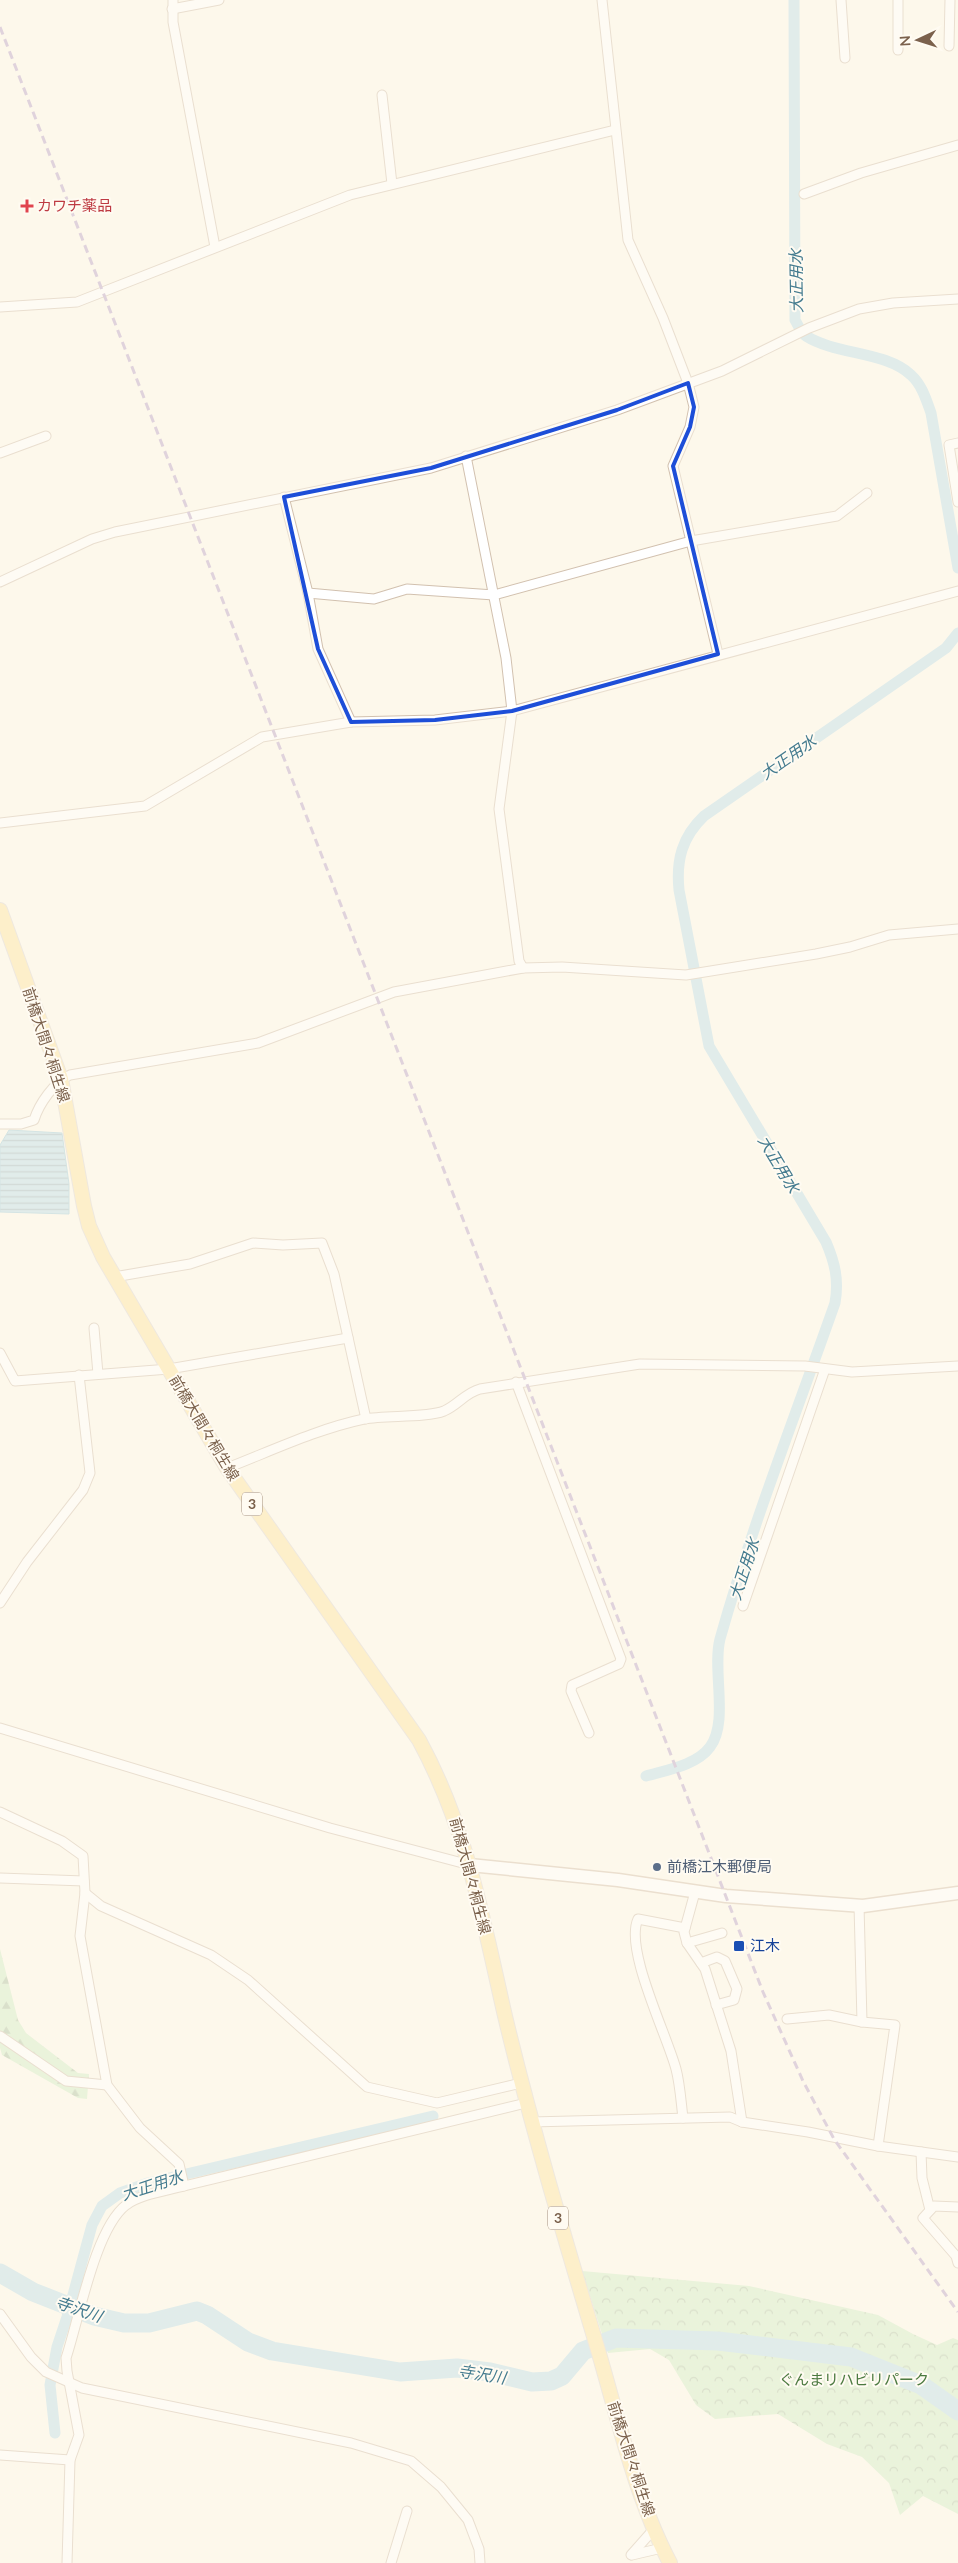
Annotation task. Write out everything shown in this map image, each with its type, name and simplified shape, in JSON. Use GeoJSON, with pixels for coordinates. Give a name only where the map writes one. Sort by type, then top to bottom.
{"type":"FeatureCollection","features":[{"type":"Feature","properties":{"kind":"main road","name":"前橋大間々桐生線"},"geometry":{"type":"LineString","coordinates":[[0,910],[60,1079],[84,1206],[95,1241],[114,1277],[226,1468],[419,1740],[436,1771],[458,1824],[470,1865],[531,2122],[634,2476],[654,2529],[670,2563]]}},
{"type":"Feature","properties":{"kind":"street"},"geometry":{"type":"LineString","coordinates":[[215,247],[173,5],[220,0]]}},
{"type":"Feature","properties":{"kind":"street"},"geometry":{"type":"LineString","coordinates":[[602,0],[628,240],[688,383],[694,406],[691,420],[672,466],[718,654]]}},
{"type":"Feature","properties":{"kind":"street"},"geometry":{"type":"LineString","coordinates":[[841,0],[845,58]]}},
{"type":"Feature","properties":{"kind":"street"},"geometry":{"type":"LineString","coordinates":[[898,0],[898,50]]}},
{"type":"Feature","properties":{"kind":"street"},"geometry":{"type":"LineString","coordinates":[[949,46],[950,0]]}},
{"type":"Feature","properties":{"kind":"street"},"geometry":{"type":"LineString","coordinates":[[382,95],[392,184]]}},
{"type":"Feature","properties":{"kind":"street"},"geometry":{"type":"LineString","coordinates":[[0,307],[77,302],[320,205],[392,184],[615,130]]}},
{"type":"Feature","properties":{"kind":"street"},"geometry":{"type":"LineString","coordinates":[[804,194],[861,173],[958,145]]}},
{"type":"Feature","properties":{"kind":"street"},"geometry":{"type":"LineString","coordinates":[[0,582],[100,537],[181,517],[244,507],[284,497],[431,468],[617,410],[730,367],[809,328],[872,306],[958,299]]}},
{"type":"Feature","properties":{"kind":"street"},"geometry":{"type":"LineString","coordinates":[[0,453],[46,436]]}},
{"type":"Feature","properties":{"kind":"street"},"geometry":{"type":"LineString","coordinates":[[958,443],[948,445],[958,502]]}},
{"type":"Feature","properties":{"kind":"street"},"geometry":{"type":"LineString","coordinates":[[466,456],[506,658],[512,711],[499,809],[519,961],[524,968]]}},
{"type":"Feature","properties":{"kind":"street"},"geometry":{"type":"LineString","coordinates":[[308,594],[374,599],[407,589],[494,595],[690,541],[836,516],[867,492]]}},
{"type":"Feature","properties":{"kind":"street"},"geometry":{"type":"LineString","coordinates":[[284,497],[308,594],[318,649],[351,722]]}},
{"type":"Feature","properties":{"kind":"street"},"geometry":{"type":"LineString","coordinates":[[0,823],[145,806],[262,737],[351,722],[434,720],[512,711],[954,591]]}},
{"type":"Feature","properties":{"kind":"street"},"geometry":{"type":"LineString","coordinates":[[0,1124],[21,1124],[34,1120],[40,1106],[60,1079],[70,1075],[258,1043],[394,992],[524,968],[562,967],[686,975],[816,954],[850,947],[889,935],[958,929]]}},
{"type":"Feature","properties":{"kind":"street"},"geometry":{"type":"LineString","coordinates":[[114,1277],[190,1264],[253,1243],[283,1245],[322,1243],[334,1274],[366,1419]]}},
{"type":"Feature","properties":{"kind":"street"},"geometry":{"type":"LineString","coordinates":[[94,1328],[98,1374]]}},
{"type":"Feature","properties":{"kind":"street"},"geometry":{"type":"LineString","coordinates":[[0,1353],[16,1381],[169,1369],[348,1338]]}},
{"type":"Feature","properties":{"kind":"street"},"geometry":{"type":"LineString","coordinates":[[226,1468],[344,1424],[366,1419],[443,1412],[472,1391],[516,1382],[640,1364],[805,1366],[852,1372],[958,1366]]}},
{"type":"Feature","properties":{"kind":"street"},"geometry":{"type":"LineString","coordinates":[[743,1606],[823,1369]]}},
{"type":"Feature","properties":{"kind":"street"},"geometry":{"type":"LineString","coordinates":[[0,1603],[26,1562],[83,1490],[90,1473],[79,1375]]}},
{"type":"Feature","properties":{"kind":"street"},"geometry":{"type":"LineString","coordinates":[[516,1382],[621,1659],[619,1664],[572,1685],[571,1690],[588,1733]]}},
{"type":"Feature","properties":{"kind":"street"},"geometry":{"type":"LineString","coordinates":[[0,1728],[330,1828],[470,1865],[618,1880],[695,1892],[859,1905],[891,1903],[958,1893]]}},
{"type":"Feature","properties":{"kind":"street"},"geometry":{"type":"LineString","coordinates":[[0,1812],[62,1841],[83,1856],[85,1893],[80,1936],[107,2085],[140,2128],[180,2168],[184,2183]]}},
{"type":"Feature","properties":{"kind":"street"},"geometry":{"type":"LineString","coordinates":[[0,1878],[84,1881]]}},
{"type":"Feature","properties":{"kind":"street"},"geometry":{"type":"LineString","coordinates":[[695,1892],[686,1928],[687,1943],[705,1969],[731,2052],[742,2122]]}},
{"type":"Feature","properties":{"kind":"street"},"geometry":{"type":"LineString","coordinates":[[85,1893],[101,1906],[211,1955],[248,1980],[367,2087],[437,2103],[524,2094]]}},
{"type":"Feature","properties":{"kind":"street"},"geometry":{"type":"LineString","coordinates":[[859,1905],[862,2022]]}},
{"type":"Feature","properties":{"kind":"street"},"geometry":{"type":"LineString","coordinates":[[683,2118],[676,2069],[641,1966],[634,1928],[638,1919],[686,1928]]}},
{"type":"Feature","properties":{"kind":"street"},"geometry":{"type":"LineString","coordinates":[[687,1943],[722,1933]]}},
{"type":"Feature","properties":{"kind":"street"},"geometry":{"type":"LineString","coordinates":[[701,1963],[717,1957],[725,1961],[737,1989],[734,2000],[716,2005]]}},
{"type":"Feature","properties":{"kind":"street"},"geometry":{"type":"LineString","coordinates":[[787,2019],[829,2015],[862,2022],[895,2025],[878,2146]]}},
{"type":"Feature","properties":{"kind":"street"},"geometry":{"type":"LineString","coordinates":[[0,2036],[66,2081],[107,2085]]}},
{"type":"Feature","properties":{"kind":"street"},"geometry":{"type":"LineString","coordinates":[[67,2563],[70,2460],[78,2435],[66,2381],[66,2358],[102,2237],[119,2211],[135,2200],[184,2183],[524,2094]]}},
{"type":"Feature","properties":{"kind":"street"},"geometry":{"type":"LineString","coordinates":[[531,2122],[730,2117],[742,2122],[808,2132],[878,2146],[958,2157]]}},
{"type":"Feature","properties":{"kind":"street"},"geometry":{"type":"LineString","coordinates":[[921,2152],[922,2178],[930,2210]]}},
{"type":"Feature","properties":{"kind":"street"},"geometry":{"type":"LineString","coordinates":[[958,2207],[934,2206],[923,2218],[956,2256],[958,2263]]}},
{"type":"Feature","properties":{"kind":"street"},"geometry":{"type":"LineString","coordinates":[[0,2314],[31,2357],[46,2372],[82,2388],[351,2442],[411,2461],[441,2487],[468,2520],[479,2549],[480,2563]]}},
{"type":"Feature","properties":{"kind":"street"},"geometry":{"type":"LineString","coordinates":[[0,2455],[70,2460]]}},
{"type":"Feature","properties":{"kind":"street"},"geometry":{"type":"LineString","coordinates":[[391,2563],[407,2511]]}},
{"type":"Feature","properties":{"kind":"street"},"geometry":{"type":"LineString","coordinates":[[654,2529],[631,2555],[662,2548]]}},
{"type":"Feature","properties":{"kind":"highlighted area"},"geometry":{"type":"Polygon","coordinates":[[[688,383],[694,407],[690,427],[673,466],[718,654],[512,711],[435,720],[351,722],[318,649],[284,497],[431,468],[617,410],[688,383]]]}},
{"type":"Feature","properties":{"kind":"green space"},"geometry":{"type":"Polygon","coordinates":[[[0,1949],[18,2020],[26,2033],[78,2073],[89,2074],[87,2099],[78,2098],[2,2055],[0,2048],[0,1949]]]}},
{"type":"Feature","properties":{"kind":"green space","name":"ぐんまリハビリパーク"},"geometry":{"type":"Polygon","coordinates":[[[582,2271],[749,2286],[878,2315],[937,2345],[953,2338],[958,2340],[958,2514],[923,2496],[900,2515],[889,2483],[862,2457],[827,2444],[778,2414],[715,2419],[696,2405],[669,2360],[650,2349],[608,2353],[582,2271]]]}},
{"type":"Feature","properties":{"kind":"water"},"geometry":{"type":"Polygon","coordinates":[[[9,1130],[62,1133],[69,1184],[69,1214],[0,1212],[0,1145],[9,1130]]]}},
{"type":"Feature","properties":{"kind":"waterway","name":"大正用水"},"geometry":{"type":"LineString","coordinates":[[794,0],[795,320],[806,336],[832,347],[888,361],[901,367],[918,383],[931,413],[958,568]]}},
{"type":"Feature","properties":{"kind":"waterway","name":"大正用水"},"geometry":{"type":"LineString","coordinates":[[646,1776],[690,1763],[710,1747],[716,1736],[719,1710],[718,1652],[720,1639],[760,1512],[835,1303],[837,1287],[834,1264],[826,1242],[709,1046],[679,890],[678,879],[682,850],[690,832],[704,816],[946,648],[958,633]]}},
{"type":"Feature","properties":{"kind":"waterway","name":"大正用水"},"geometry":{"type":"LineString","coordinates":[[55,2433],[50,2385],[57,2347],[92,2225],[102,2206],[120,2193],[148,2183],[433,2116]]}},
{"type":"Feature","properties":{"kind":"waterway","name":"寺沢川"},"geometry":{"type":"LineString","coordinates":[[0,2273],[33,2292],[94,2316],[124,2323],[149,2323],[197,2311],[207,2315],[248,2342],[272,2351],[400,2372],[457,2368],[490,2372],[532,2382],[551,2381],[562,2376],[583,2351],[616,2338],[718,2341],[851,2357],[921,2385],[958,2411]]}},
{"type":"Feature","properties":{"kind":"railway"},"geometry":{"type":"LineString","coordinates":[[0,27],[763,1992],[803,2081],[834,2139],[958,2312]]}},
{"type":"Feature","properties":{"kind":"place","name":"カワチ薬品"},"geometry":{"type":"Point","coordinates":[27,206]}},
{"type":"Feature","properties":{"kind":"place","name":"前橋江木郵便局"},"geometry":{"type":"Point","coordinates":[657,1867]}},
{"type":"Feature","properties":{"kind":"place","name":"江木"},"geometry":{"type":"Point","coordinates":[739,1946]}}]}
